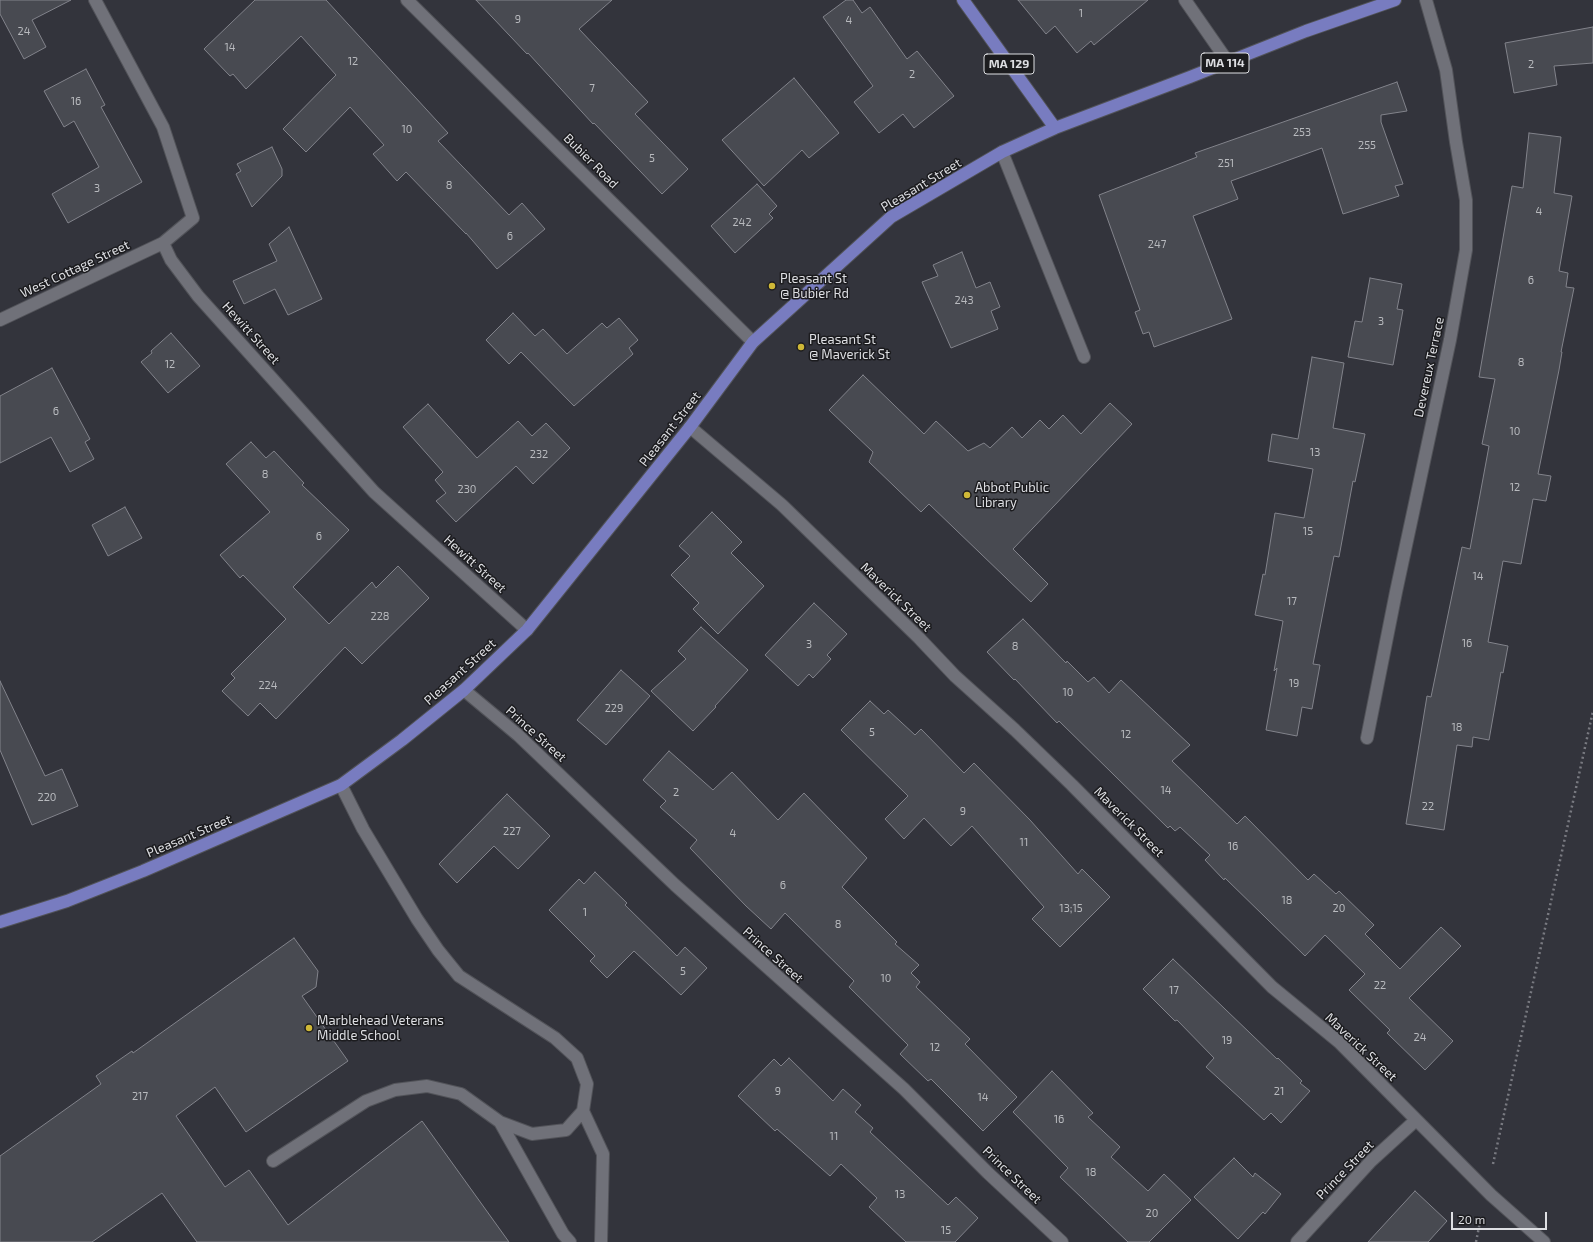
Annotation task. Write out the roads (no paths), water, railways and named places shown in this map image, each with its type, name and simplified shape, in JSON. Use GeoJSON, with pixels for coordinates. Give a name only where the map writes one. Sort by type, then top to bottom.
{"type":"FeatureCollection","features":[{"type":"Feature","properties":{"kind":"main road","name":"MA 129"},"geometry":{"type":"LineString","coordinates":[[963,0],[1055,128]]}},
{"type":"Feature","properties":{"kind":"main road","name":"Pleasant Street"},"geometry":{"type":"LineString","coordinates":[[0,922],[67,901],[143,871],[341,785],[390,749],[464,690],[527,630],[690,427],[753,342],[891,217],[1002,152],[1055,128],[1306,31],[1395,0]]}},
{"type":"Feature","properties":{"kind":"street"},"geometry":{"type":"LineString","coordinates":[[95,0],[163,127],[193,218],[163,242]]}},
{"type":"Feature","properties":{"kind":"street","name":"Bubier Road"},"geometry":{"type":"LineString","coordinates":[[407,0],[753,342]]}},
{"type":"Feature","properties":{"kind":"street"},"geometry":{"type":"LineString","coordinates":[[1185,0],[1228,62]]}},
{"type":"Feature","properties":{"kind":"street","name":"Devereux Terrace"},"geometry":{"type":"LineString","coordinates":[[1367,738],[1396,592],[1452,333],[1466,250],[1466,200],[1446,70],[1426,0]]}},
{"type":"Feature","properties":{"kind":"street"},"geometry":{"type":"LineString","coordinates":[[1002,152],[1084,357]]}},
{"type":"Feature","properties":{"kind":"street","name":"West Cottage Street"},"geometry":{"type":"LineString","coordinates":[[0,320],[163,242]]}},
{"type":"Feature","properties":{"kind":"street","name":"Hewitt Street"},"geometry":{"type":"LineString","coordinates":[[163,242],[171,260],[198,296],[374,492],[527,630]]}},
{"type":"Feature","properties":{"kind":"street","name":"Maverick Street"},"geometry":{"type":"LineString","coordinates":[[690,427],[782,505],[919,638],[955,676],[1015,730],[1072,785],[1272,987],[1339,1042],[1487,1191],[1544,1242]]}},
{"type":"Feature","properties":{"kind":"street","name":"Prince Street"},"geometry":{"type":"LineString","coordinates":[[464,690],[518,735],[675,885],[904,1089],[988,1173],[1062,1242]]}},
{"type":"Feature","properties":{"kind":"street"},"geometry":{"type":"LineString","coordinates":[[273,1161],[366,1101],[395,1090],[427,1086],[460,1094],[500,1122],[532,1134],[566,1130],[582,1111],[587,1084],[577,1058],[555,1038],[459,976],[416,919],[363,829],[341,785]]}},
{"type":"Feature","properties":{"kind":"street"},"geometry":{"type":"LineString","coordinates":[[582,1111],[603,1154],[601,1242]]}},
{"type":"Feature","properties":{"kind":"street","name":"Prince Street"},"geometry":{"type":"LineString","coordinates":[[1297,1242],[1370,1161],[1416,1120]]}},
{"type":"Feature","properties":{"kind":"street"},"geometry":{"type":"LineString","coordinates":[[500,1122],[563,1234],[570,1242]]}},
{"type":"Feature","properties":{"kind":"place","name":"Pleasant St @ Bubier Rd"},"geometry":{"type":"Point","coordinates":[772,286]}},
{"type":"Feature","properties":{"kind":"place","name":"Pleasant St @ Maverick St"},"geometry":{"type":"Point","coordinates":[801,347]}},
{"type":"Feature","properties":{"kind":"place","name":"Abbot Public Library"},"geometry":{"type":"Point","coordinates":[967,495]}},
{"type":"Feature","properties":{"kind":"place","name":"Marblehead Veterans Middle School"},"geometry":{"type":"Point","coordinates":[309,1028]}}]}
